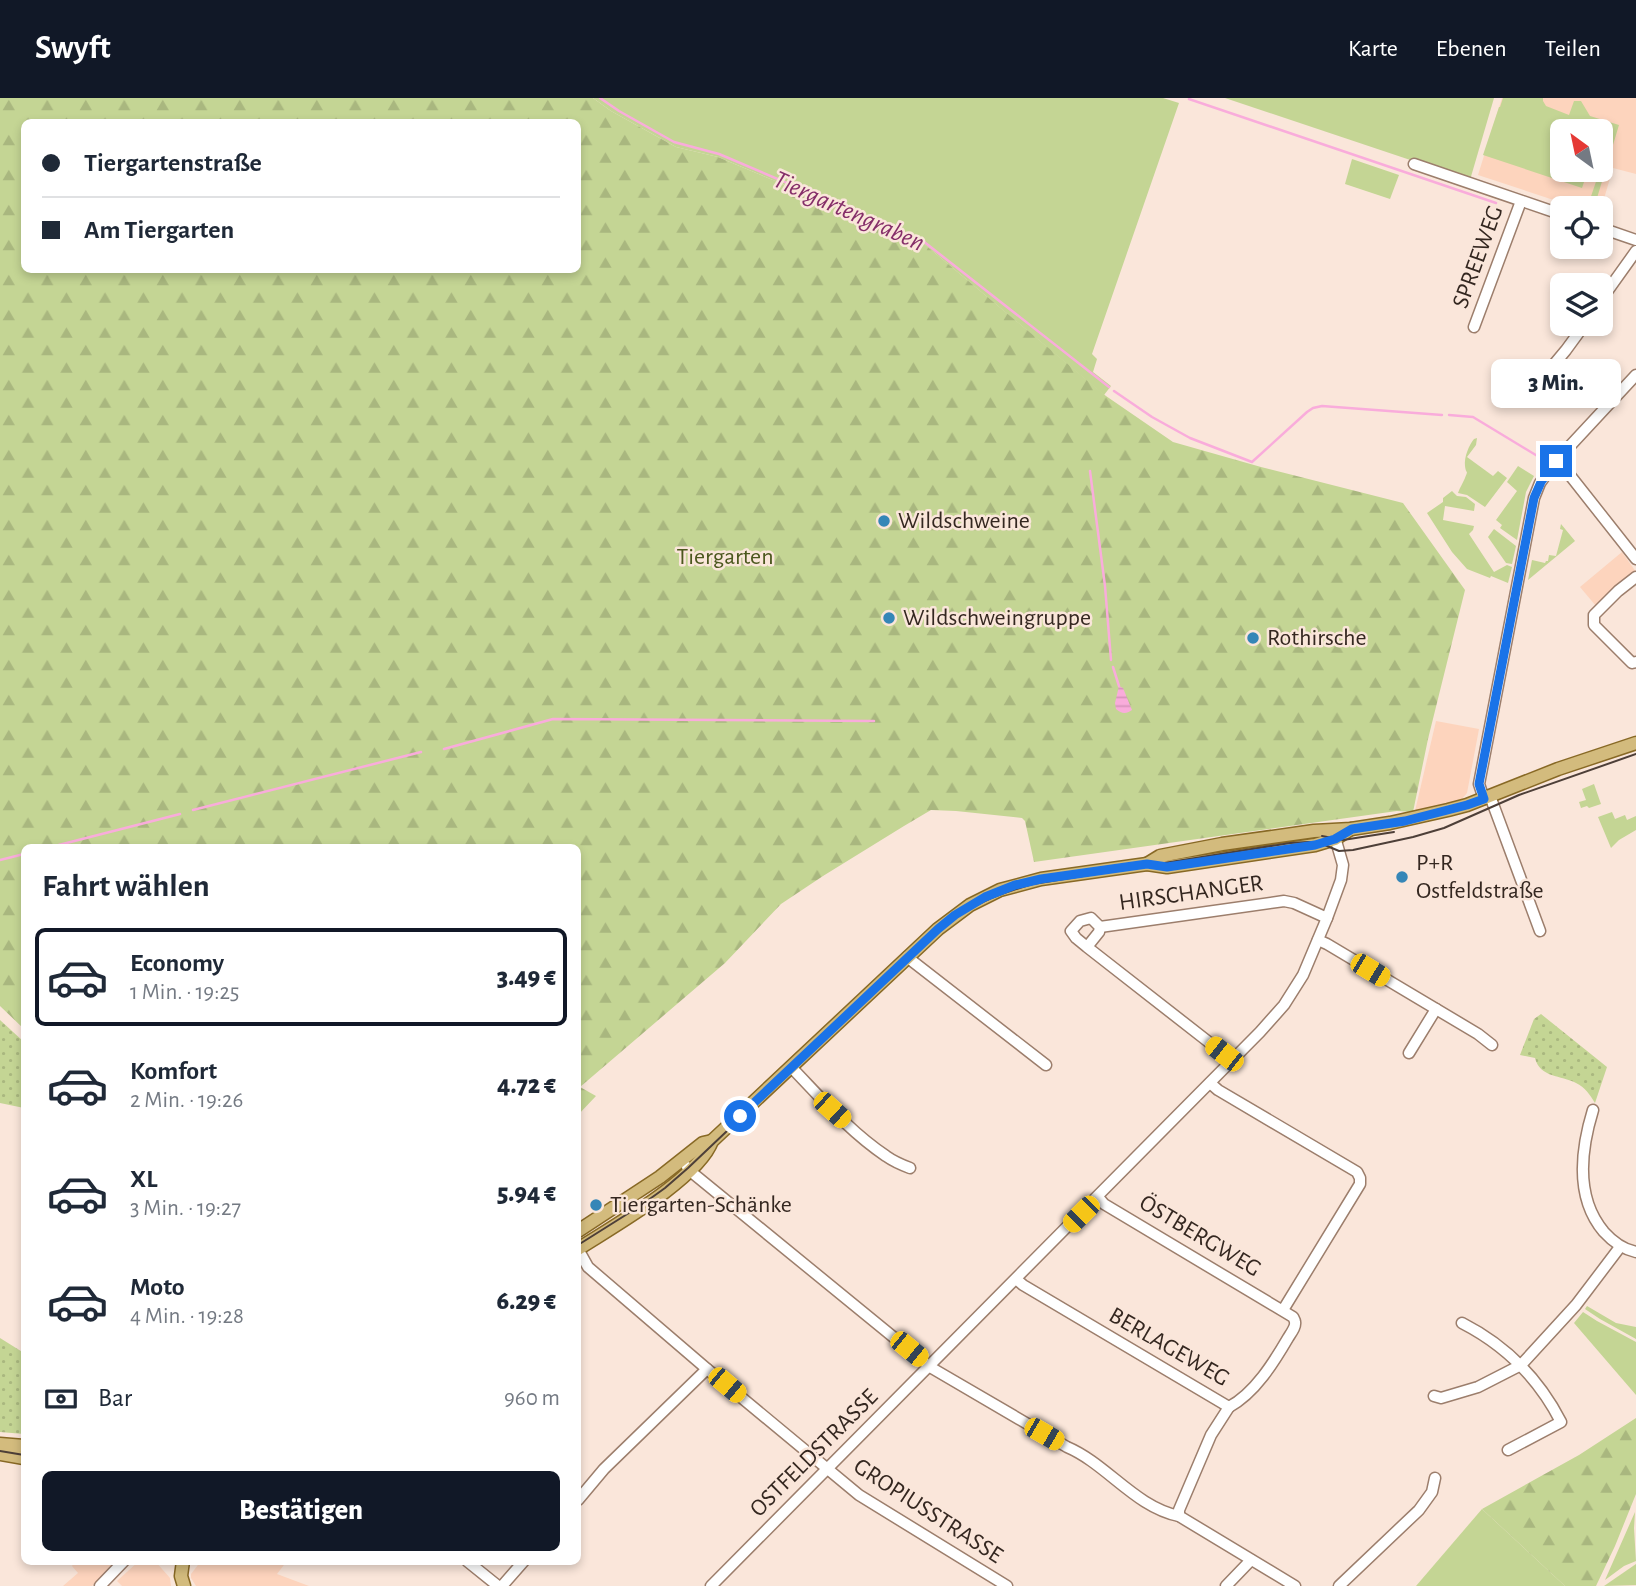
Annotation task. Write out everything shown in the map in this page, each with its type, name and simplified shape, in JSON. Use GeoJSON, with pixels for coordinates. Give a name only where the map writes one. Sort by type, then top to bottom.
{"type":"FeatureCollection","features":[{"type":"Feature","properties":{"kind":"main road"},"geometry":{"type":"LineString","coordinates":[[581,1229],[709,1150],[712,1141],[907,957],[955,915],[1000,890],[1041,879],[1147,864],[1160,856],[1222,844],[1334,834],[1405,821],[1467,805],[1558,769],[1636,743]]}},
{"type":"Feature","properties":{"kind":"main road"},"geometry":{"type":"LineString","coordinates":[[581,1247],[679,1181],[686,1166]]}},
{"type":"Feature","properties":{"kind":"main road"},"geometry":{"type":"LineString","coordinates":[[0,1444],[21,1446]]}},
{"type":"Feature","properties":{"kind":"main road"},"geometry":{"type":"LineString","coordinates":[[0,1454],[21,1458]]}},
{"type":"Feature","properties":{"kind":"main road"},"geometry":{"type":"LineString","coordinates":[[182,1565],[181,1576],[184,1586]]}},
{"type":"Feature","properties":{"kind":"street"},"geometry":{"type":"LineString","coordinates":[[1414,164],[1550,211]]}},
{"type":"Feature","properties":{"kind":"street","name":"SPREEWEG"},"geometry":{"type":"LineString","coordinates":[[1474,327],[1521,201]]}},
{"type":"Feature","properties":{"kind":"street"},"geometry":{"type":"LineString","coordinates":[[1613,232],[1636,240]]}},
{"type":"Feature","properties":{"kind":"street"},"geometry":{"type":"LineString","coordinates":[[1613,283],[1636,251]]}},
{"type":"Feature","properties":{"kind":"street"},"geometry":{"type":"LineString","coordinates":[[1536,395],[1553,370],[1551,368],[1576,336]]}},
{"type":"Feature","properties":{"kind":"street"},"geometry":{"type":"LineString","coordinates":[[1540,931],[1479,784],[1534,498],[1541,482],[1556,461],[1636,375]]}},
{"type":"Feature","properties":{"kind":"street"},"geometry":{"type":"LineString","coordinates":[[1556,461],[1636,559]]}},
{"type":"Feature","properties":{"kind":"street"},"geometry":{"type":"LineString","coordinates":[[1636,577],[1594,615],[1594,625],[1632,663],[1636,662]]}},
{"type":"Feature","properties":{"kind":"street","name":"OSTFELDSTRASSE"},"geometry":{"type":"LineString","coordinates":[[711,1586],[1232,1061],[1284,1004],[1303,975],[1340,880],[1343,865],[1334,834]]}},
{"type":"Feature","properties":{"kind":"street","name":"HIRSCHANGER"},"geometry":{"type":"LineString","coordinates":[[1100,927],[1284,901],[1327,918]]}},
{"type":"Feature","properties":{"kind":"street","name":"HIRSCHANGER"},"geometry":{"type":"LineString","coordinates":[[1091,918],[1100,927],[1087,947],[1071,931],[1080,921],[1091,918]]}},
{"type":"Feature","properties":{"kind":"street"},"geometry":{"type":"LineString","coordinates":[[1318,940],[1478,1034],[1492,1045]]}},
{"type":"Feature","properties":{"kind":"street"},"geometry":{"type":"LineString","coordinates":[[1087,947],[1232,1061]]}},
{"type":"Feature","properties":{"kind":"street"},"geometry":{"type":"LineString","coordinates":[[907,957],[1046,1065]]}},
{"type":"Feature","properties":{"kind":"street"},"geometry":{"type":"LineString","coordinates":[[1409,1053],[1436,1009]]}},
{"type":"Feature","properties":{"kind":"street"},"geometry":{"type":"LineString","coordinates":[[791,1067],[859,1135],[887,1158],[910,1168]]}},
{"type":"Feature","properties":{"kind":"street"},"geometry":{"type":"LineString","coordinates":[[1210,1083],[1356,1172],[1360,1178],[1360,1184],[1283,1310]]}},
{"type":"Feature","properties":{"kind":"street"},"geometry":{"type":"LineString","coordinates":[[1593,1110],[1584,1156],[1587,1202],[1599,1226],[1620,1247],[1636,1252]]}},
{"type":"Feature","properties":{"kind":"street"},"geometry":{"type":"LineString","coordinates":[[686,1166],[930,1367],[1067,1447],[1082,1453],[1130,1491],[1166,1513],[1179,1516],[1295,1586]]}},
{"type":"Feature","properties":{"kind":"street","name":"ÖSTBERGWEG"},"geometry":{"type":"LineString","coordinates":[[1098,1197],[1104,1204],[1283,1310]]}},
{"type":"Feature","properties":{"kind":"street"},"geometry":{"type":"LineString","coordinates":[[1434,1396],[1441,1398],[1469,1390],[1521,1365],[1576,1305],[1620,1247]]}},
{"type":"Feature","properties":{"kind":"street","name":"GROPIUSSTRASSE"},"geometry":{"type":"LineString","coordinates":[[581,1254],[588,1267],[859,1495],[1007,1586]]}},
{"type":"Feature","properties":{"kind":"street","name":"BERLAGEWEG"},"geometry":{"type":"LineString","coordinates":[[1016,1279],[1229,1407],[1260,1379],[1294,1328],[1293,1317],[1283,1310]]}},
{"type":"Feature","properties":{"kind":"street"},"geometry":{"type":"LineString","coordinates":[[1462,1323],[1482,1333],[1521,1365],[1545,1395],[1563,1426],[1507,1450]]}},
{"type":"Feature","properties":{"kind":"street"},"geometry":{"type":"LineString","coordinates":[[581,1496],[604,1469],[707,1369]]}},
{"type":"Feature","properties":{"kind":"street"},"geometry":{"type":"LineString","coordinates":[[1179,1516],[1203,1451],[1229,1407]]}},
{"type":"Feature","properties":{"kind":"street"},"geometry":{"type":"LineString","coordinates":[[1339,1586],[1419,1510],[1432,1492],[1435,1478]]}},
{"type":"Feature","properties":{"kind":"street"},"geometry":{"type":"LineString","coordinates":[[1226,1586],[1251,1560]]}},
{"type":"Feature","properties":{"kind":"street"},"geometry":{"type":"LineString","coordinates":[[100,1586],[120,1565]]}},
{"type":"Feature","properties":{"kind":"street"},"geometry":{"type":"LineString","coordinates":[[472,1565],[500,1586],[520,1565]]}},
{"type":"Feature","properties":{"kind":"shaded area"},"geometry":{"type":"Polygon","coordinates":[[[1502,98],[1636,98],[1636,174],[1614,168],[1614,119],[1550,119],[1550,182],[1609,182],[1605,196],[1550,196],[1550,199],[1478,175],[1502,98]]]}},
{"type":"Feature","properties":{"kind":"shaded area"},"geometry":{"type":"Polygon","coordinates":[[[1622,552],[1636,572],[1596,606],[1580,587],[1622,552]]]}},
{"type":"Feature","properties":{"kind":"shaded area"},"geometry":{"type":"Polygon","coordinates":[[[1119,686],[1123,688],[1132,710],[1128,712],[1122,713],[1116,709],[1119,686]]]}},
{"type":"Feature","properties":{"kind":"shaded area"},"geometry":{"type":"Polygon","coordinates":[[[1436,721],[1479,729],[1467,793],[1461,800],[1415,811],[1436,721]]]}},
{"type":"Feature","properties":{"kind":"shaded area"},"geometry":{"type":"Polygon","coordinates":[[[111,1565],[92,1586],[63,1586],[78,1573],[72,1566],[111,1565]]]}},
{"type":"Feature","properties":{"kind":"shaded area"},"geometry":{"type":"Polygon","coordinates":[[[135,1565],[159,1565],[170,1578],[171,1586],[122,1586],[117,1581],[135,1565]]]}},
{"type":"Feature","properties":{"kind":"shaded area"},"geometry":{"type":"Polygon","coordinates":[[[198,1565],[284,1565],[277,1574],[309,1586],[196,1586],[191,1574],[198,1565]]]}},
{"type":"Feature","properties":{"kind":"green space","name":"Tiergarten"},"geometry":{"type":"Polygon","coordinates":[[[0,98],[593,98],[676,147],[718,157],[923,243],[1106,396],[1173,442],[1403,503],[1465,590],[1413,812],[1397,811],[1034,862],[1025,821],[1022,818],[931,810],[781,904],[725,963],[581,1086],[581,844],[21,844],[21,1026],[0,1006],[0,98]]]}},
{"type":"Feature","properties":{"kind":"green space"},"geometry":{"type":"Polygon","coordinates":[[[593,98],[1163,98],[1179,103],[1092,354],[1097,359],[1093,372],[1111,386],[1104,395],[923,243],[718,157],[676,147],[593,98]]]}},
{"type":"Feature","properties":{"kind":"green space"},"geometry":{"type":"Polygon","coordinates":[[[1225,98],[1494,98],[1470,180],[1225,98]]]}},
{"type":"Feature","properties":{"kind":"green space"},"geometry":{"type":"Polygon","coordinates":[[[1503,98],[1543,98],[1546,106],[1569,115],[1574,101],[1581,101],[1590,116],[1600,119],[1550,119],[1550,177],[1483,155],[1503,98]]]}},
{"type":"Feature","properties":{"kind":"green space"},"geometry":{"type":"Polygon","coordinates":[[[1614,123],[1619,125],[1614,142],[1614,123]]]}},
{"type":"Feature","properties":{"kind":"green space"},"geometry":{"type":"Polygon","coordinates":[[[1352,159],[1399,175],[1390,199],[1345,184],[1352,159]]]}},
{"type":"Feature","properties":{"kind":"green space"},"geometry":{"type":"Polygon","coordinates":[[[1564,182],[1584,182],[1582,188],[1564,182]]]}},
{"type":"Feature","properties":{"kind":"green space"},"geometry":{"type":"Polygon","coordinates":[[[1596,182],[1602,182],[1598,196],[1591,196],[1596,182]]]}},
{"type":"Feature","properties":{"kind":"green space"},"geometry":{"type":"Polygon","coordinates":[[[1477,438],[1476,445],[1467,457],[1493,476],[1498,471],[1507,478],[1485,507],[1467,495],[1458,493],[1467,474],[1465,463],[1467,451],[1477,438]]]}},
{"type":"Feature","properties":{"kind":"green space"},"geometry":{"type":"Polygon","coordinates":[[[1518,466],[1534,476],[1526,492],[1517,540],[1500,528],[1502,525],[1496,520],[1517,491],[1507,482],[1518,466]]]}},
{"type":"Feature","properties":{"kind":"green space"},"geometry":{"type":"Polygon","coordinates":[[[1452,491],[1475,504],[1474,511],[1445,506],[1443,520],[1474,526],[1469,534],[1494,572],[1507,565],[1512,567],[1508,583],[1467,569],[1452,552],[1427,513],[1443,502],[1443,498],[1452,491]]]}},
{"type":"Feature","properties":{"kind":"green space"},"geometry":{"type":"Polygon","coordinates":[[[1561,524],[1575,541],[1528,580],[1532,560],[1545,563],[1549,555],[1556,556],[1563,530],[1560,529],[1561,524]]]}},
{"type":"Feature","properties":{"kind":"green space"},"geometry":{"type":"Polygon","coordinates":[[[1494,529],[1516,546],[1512,564],[1506,563],[1488,537],[1494,529]]]}},
{"type":"Feature","properties":{"kind":"green space"},"geometry":{"type":"Polygon","coordinates":[[[1594,784],[1601,804],[1581,808],[1579,802],[1586,800],[1582,789],[1594,784]]]}},
{"type":"Feature","properties":{"kind":"green space"},"geometry":{"type":"Polygon","coordinates":[[[1612,812],[1615,819],[1625,815],[1627,820],[1636,816],[1636,830],[1611,848],[1598,817],[1612,812]]]}},
{"type":"Feature","properties":{"kind":"green space"},"geometry":{"type":"Polygon","coordinates":[[[1541,1014],[1607,1067],[1595,1103],[1579,1085],[1546,1073],[1535,1058],[1520,1055],[1534,1019],[1541,1014]]]}},
{"type":"Feature","properties":{"kind":"green space"},"geometry":{"type":"Polygon","coordinates":[[[0,1020],[21,1039],[21,1107],[0,1103],[0,1020]]]}},
{"type":"Feature","properties":{"kind":"green space","name":"Tiergarten"},"geometry":{"type":"Polygon","coordinates":[[[581,1088],[596,1096],[581,1112],[581,1088]]]}},
{"type":"Feature","properties":{"kind":"green space"},"geometry":{"type":"Polygon","coordinates":[[[1587,1306],[1616,1323],[1636,1327],[1636,1339],[1585,1309],[1587,1306]]]}},
{"type":"Feature","properties":{"kind":"green space"},"geometry":{"type":"Polygon","coordinates":[[[1583,1312],[1636,1342],[1636,1395],[1574,1323],[1583,1312]]]}},
{"type":"Feature","properties":{"kind":"green space"},"geometry":{"type":"Polygon","coordinates":[[[0,1338],[21,1351],[21,1434],[0,1432],[0,1338]]]}},
{"type":"Feature","properties":{"kind":"green space"},"geometry":{"type":"Polygon","coordinates":[[[1636,1418],[1636,1494],[1615,1546],[1596,1586],[1565,1586],[1482,1509],[1579,1455],[1636,1418]]]}},
{"type":"Feature","properties":{"kind":"green space"},"geometry":{"type":"Polygon","coordinates":[[[1482,1509],[1565,1586],[1416,1586],[1482,1509]]]}},
{"type":"Feature","properties":{"kind":"green space"},"geometry":{"type":"Polygon","coordinates":[[[1635,1512],[1636,1561],[1605,1580],[1635,1512]]]}},
{"type":"Feature","properties":{"kind":"green space"},"geometry":{"type":"Polygon","coordinates":[[[1636,1564],[1636,1585],[1604,1586],[1636,1564]]]}},
{"type":"Feature","properties":{"kind":"waterway","name":"Tiergartengraben"},"geometry":{"type":"LineString","coordinates":[[600,98],[674,142],[719,154],[923,241],[1109,387]]}},
{"type":"Feature","properties":{"kind":"waterway"},"geometry":{"type":"LineString","coordinates":[[1189,99],[1496,203]]}},
{"type":"Feature","properties":{"kind":"waterway","name":"Tiergartengraben"},"geometry":{"type":"LineString","coordinates":[[1114,391],[1152,417],[1190,438],[1252,462],[1313,408],[1322,406],[1442,415]]}},
{"type":"Feature","properties":{"kind":"waterway","name":"Tiergartengraben"},"geometry":{"type":"LineString","coordinates":[[1449,415],[1473,417],[1544,460]]}},
{"type":"Feature","properties":{"kind":"waterway"},"geometry":{"type":"LineString","coordinates":[[1090,471],[1105,586],[1111,660]]}},
{"type":"Feature","properties":{"kind":"waterway"},"geometry":{"type":"LineString","coordinates":[[1113,667],[1119,686]]}},
{"type":"Feature","properties":{"kind":"waterway"},"geometry":{"type":"LineString","coordinates":[[444,749],[553,719],[874,721]]}},
{"type":"Feature","properties":{"kind":"waterway"},"geometry":{"type":"LineString","coordinates":[[193,810],[421,752]]}},
{"type":"Feature","properties":{"kind":"waterway"},"geometry":{"type":"LineString","coordinates":[[63,844],[180,814]]}},
{"type":"Feature","properties":{"kind":"waterway"},"geometry":{"type":"LineString","coordinates":[[0,860],[21,855]]}},
{"type":"Feature","properties":{"kind":"tram line"},"geometry":{"type":"LineString","coordinates":[[581,1243],[665,1188],[939,930],[983,902],[1033,884],[1290,843],[1320,843],[1339,851],[1413,837],[1444,828],[1519,795],[1636,754]]}},
{"type":"Feature","properties":{"kind":"tram line"},"geometry":{"type":"LineString","coordinates":[[1322,836],[1343,840],[1394,832]]}},
{"type":"Feature","properties":{"kind":"tram line"},"geometry":{"type":"LineString","coordinates":[[0,1451],[21,1454]]}},
{"type":"Feature","properties":{"kind":"place","name":"Wildschweine"},"geometry":{"type":"Point","coordinates":[884,521]}},
{"type":"Feature","properties":{"kind":"place","name":"Wildschweingruppe"},"geometry":{"type":"Point","coordinates":[889,618]}},
{"type":"Feature","properties":{"kind":"place","name":"Rothirsche"},"geometry":{"type":"Point","coordinates":[1253,638]}},
{"type":"Feature","properties":{"kind":"place","name":"P+R Ostfeldstraße"},"geometry":{"type":"Point","coordinates":[1402,877]}},
{"type":"Feature","properties":{"kind":"place","name":"Tiergarten-Schänke"},"geometry":{"type":"Point","coordinates":[596,1205]}},
{"type":"Feature","properties":{"kind":"route"},"geometry":{"type":"LineString","coordinates":[[740,1116],[938,929],[955,915],[1000,890],[1041,879],[1147,864],[1167,867],[1315,845],[1335,839],[1352,829],[1405,821],[1484,799],[1479,784],[1534,498],[1541,482],[1556,461]]}}]}
